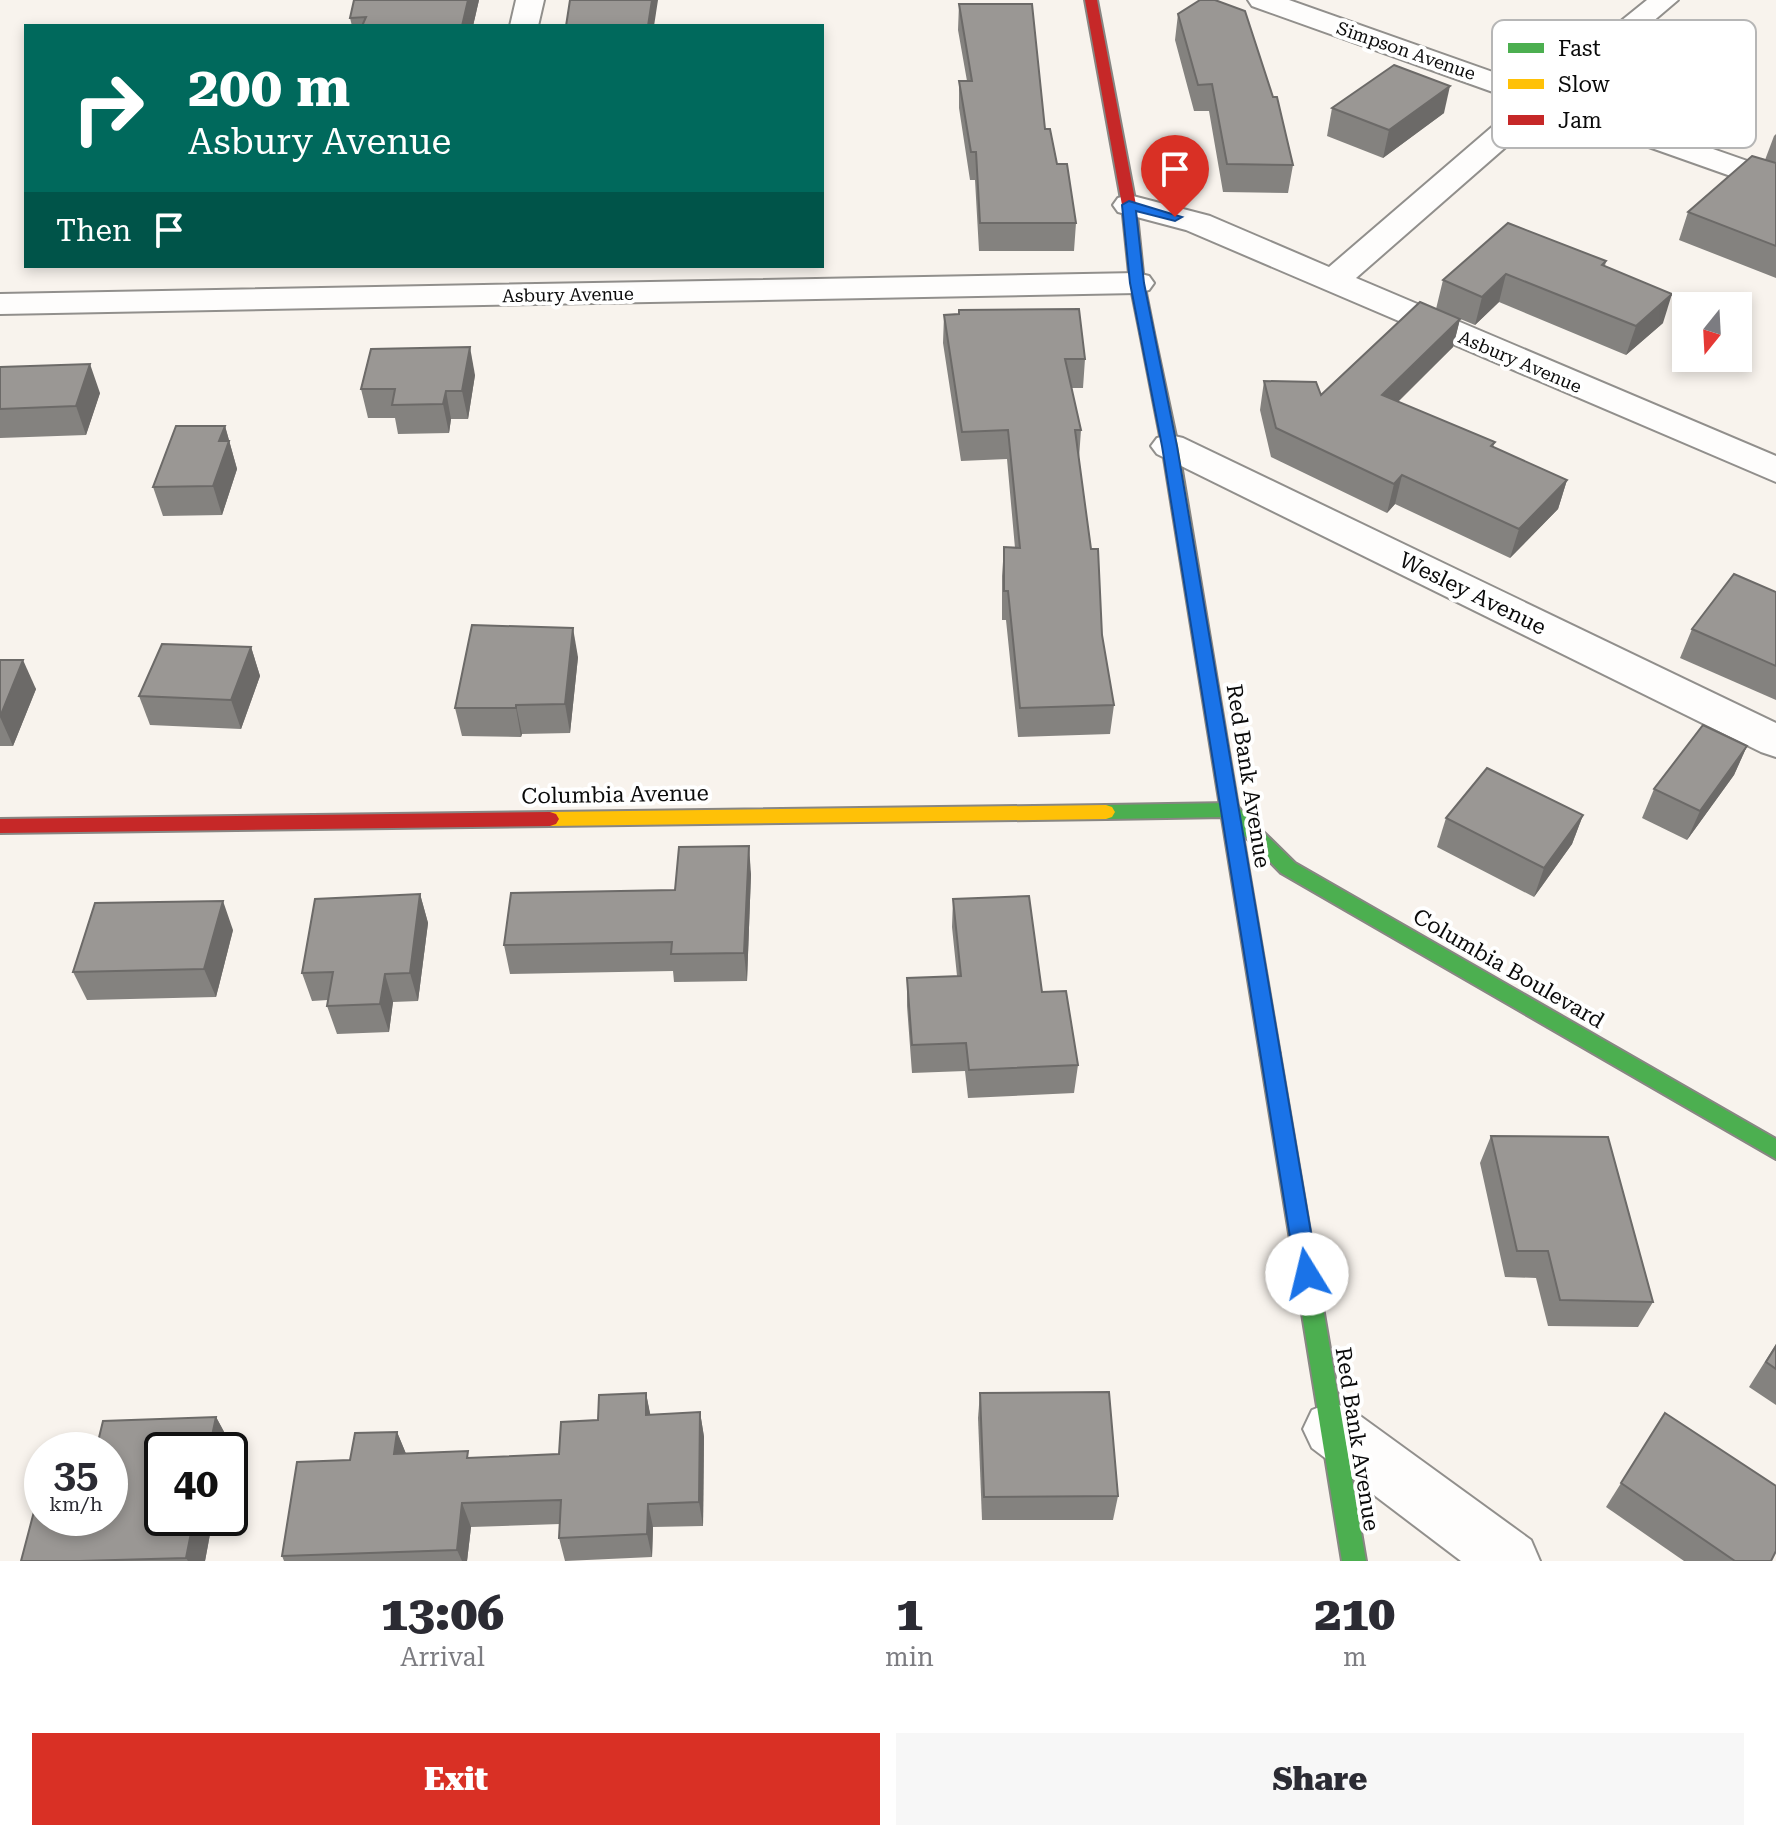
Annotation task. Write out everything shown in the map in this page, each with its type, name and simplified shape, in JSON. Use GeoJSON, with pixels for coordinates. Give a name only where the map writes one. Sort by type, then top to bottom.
{"type":"FeatureCollection","features":[{"type":"Feature","properties":{"kind":"street"},"geometry":{"type":"LineString","coordinates":[[524,24],[530,0]]}},
{"type":"Feature","properties":{"kind":"street","name":"Red Bank Avenue"},"geometry":{"type":"LineString","coordinates":[[1091,0],[1129,205],[1137,283],[1170,446],[1354,1561]]}},
{"type":"Feature","properties":{"kind":"street","name":"Simpson Avenue"},"geometry":{"type":"LineString","coordinates":[[1262,0],[1492,81]]}},
{"type":"Feature","properties":{"kind":"street"},"geometry":{"type":"LineString","coordinates":[[1640,20],[1664,0]]}},
{"type":"Feature","properties":{"kind":"street"},"geometry":{"type":"LineString","coordinates":[[1332,282],[1492,143]]}},
{"type":"Feature","properties":{"kind":"street","name":"Simpson Avenue"},"geometry":{"type":"LineString","coordinates":[[1681,148],[1776,182]]}},
{"type":"Feature","properties":{"kind":"street","name":"Asbury Avenue"},"geometry":{"type":"LineString","coordinates":[[1129,205],[1198,223],[1776,470]]}},
{"type":"Feature","properties":{"kind":"street","name":"Asbury Avenue"},"geometry":{"type":"LineString","coordinates":[[0,304],[465,282],[1137,283]]}},
{"type":"Feature","properties":{"kind":"street","name":"Wesley Avenue"},"geometry":{"type":"LineString","coordinates":[[1170,446],[1776,741]]}},
{"type":"Feature","properties":{"kind":"street","name":"Columbia Avenue"},"geometry":{"type":"LineString","coordinates":[[0,826],[1230,810]]}},
{"type":"Feature","properties":{"kind":"street","name":"Columbia Boulevard"},"geometry":{"type":"LineString","coordinates":[[1230,810],[1288,868],[1776,1150]]}},
{"type":"Feature","properties":{"kind":"street"},"geometry":{"type":"LineString","coordinates":[[1332,1429],[1510,1561]]}},
{"type":"Feature","properties":{"kind":"building"},"geometry":{"type":"Polygon","coordinates":[[[354,0],[468,0],[462,24],[363,24],[366,17],[350,18],[354,0]]]}},
{"type":"Feature","properties":{"kind":"building"},"geometry":{"type":"Polygon","coordinates":[[[570,0],[652,0],[648,24],[566,24],[570,0]]]}},
{"type":"Feature","properties":{"kind":"building"},"geometry":{"type":"Polygon","coordinates":[[[1200,0],[1215,0],[1245,11],[1273,97],[1277,97],[1293,165],[1227,164],[1212,84],[1198,85],[1178,14],[1200,0]]]}},
{"type":"Feature","properties":{"kind":"building"},"geometry":{"type":"Polygon","coordinates":[[[959,4],[1032,4],[1045,129],[1050,129],[1057,164],[1067,164],[1076,223],[980,223],[976,152],[971,152],[959,81],[972,81],[959,4]]]}},
{"type":"Feature","properties":{"kind":"building"},"geometry":{"type":"Polygon","coordinates":[[[1394,65],[1450,86],[1389,130],[1332,108],[1394,65]]]}},
{"type":"Feature","properties":{"kind":"building"},"geometry":{"type":"Polygon","coordinates":[[[1752,156],[1776,163],[1776,246],[1688,212],[1752,156]]]}},
{"type":"Feature","properties":{"kind":"building"},"geometry":{"type":"Polygon","coordinates":[[[1508,223],[1606,261],[1602,265],[1672,294],[1636,326],[1506,274],[1482,297],[1443,280],[1508,223]]]}},
{"type":"Feature","properties":{"kind":"building"},"geometry":{"type":"Polygon","coordinates":[[[1420,302],[1460,319],[1382,395],[1495,442],[1491,446],[1567,480],[1519,529],[1402,475],[1394,484],[1276,428],[1264,381],[1316,382],[1321,395],[1420,302]]]}},
{"type":"Feature","properties":{"kind":"building"},"geometry":{"type":"Polygon","coordinates":[[[1079,309],[1085,359],[1065,359],[1081,430],[1075,430],[1091,549],[1098,549],[1102,635],[1114,705],[1020,708],[1008,591],[1004,591],[1004,547],[1020,548],[1008,430],[962,432],[944,315],[959,314],[959,310],[1079,309]]]}},
{"type":"Feature","properties":{"kind":"building"},"geometry":{"type":"Polygon","coordinates":[[[470,347],[462,391],[446,391],[443,404],[392,405],[395,389],[361,389],[371,349],[470,347]]]}},
{"type":"Feature","properties":{"kind":"building"},"geometry":{"type":"Polygon","coordinates":[[[90,364],[76,406],[0,409],[0,367],[90,364]]]}},
{"type":"Feature","properties":{"kind":"building"},"geometry":{"type":"Polygon","coordinates":[[[176,426],[225,426],[219,441],[229,441],[213,486],[153,487],[176,426]]]}},
{"type":"Feature","properties":{"kind":"building"},"geometry":{"type":"Polygon","coordinates":[[[1734,574],[1776,592],[1776,666],[1692,629],[1734,574]]]}},
{"type":"Feature","properties":{"kind":"building"},"geometry":{"type":"Polygon","coordinates":[[[472,625],[573,628],[565,704],[455,708],[472,625]]]}},
{"type":"Feature","properties":{"kind":"building"},"geometry":{"type":"Polygon","coordinates":[[[162,644],[251,647],[231,700],[139,696],[162,644]]]}},
{"type":"Feature","properties":{"kind":"building"},"geometry":{"type":"Polygon","coordinates":[[[0,660],[23,660],[0,717],[0,660]]]}},
{"type":"Feature","properties":{"kind":"building"},"geometry":{"type":"Polygon","coordinates":[[[1703,725],[1747,746],[1700,811],[1654,789],[1703,725]]]}},
{"type":"Feature","properties":{"kind":"building"},"geometry":{"type":"Polygon","coordinates":[[[1487,768],[1583,815],[1544,868],[1446,818],[1487,768]]]}},
{"type":"Feature","properties":{"kind":"building"},"geometry":{"type":"Polygon","coordinates":[[[749,846],[744,953],[671,954],[672,942],[504,945],[511,893],[675,890],[679,847],[749,846]]]}},
{"type":"Feature","properties":{"kind":"building"},"geometry":{"type":"Polygon","coordinates":[[[420,894],[410,973],[385,974],[380,1004],[327,1006],[333,972],[302,973],[315,899],[420,894]]]}},
{"type":"Feature","properties":{"kind":"building"},"geometry":{"type":"Polygon","coordinates":[[[1029,896],[1042,992],[1066,991],[1078,1065],[969,1070],[966,1043],[912,1045],[907,978],[961,976],[953,899],[1029,896]]]}},
{"type":"Feature","properties":{"kind":"building"},"geometry":{"type":"Polygon","coordinates":[[[223,901],[204,969],[73,972],[95,903],[223,901]]]}},
{"type":"Feature","properties":{"kind":"building"},"geometry":{"type":"Polygon","coordinates":[[[1491,1136],[1608,1137],[1653,1302],[1560,1300],[1548,1251],[1517,1251],[1491,1136]]]}},
{"type":"Feature","properties":{"kind":"building"},"geometry":{"type":"Polygon","coordinates":[[[1776,1346],[1776,1369],[1766,1362],[1776,1346]]]}},
{"type":"Feature","properties":{"kind":"building"},"geometry":{"type":"Polygon","coordinates":[[[1109,1392],[1118,1496],[984,1497],[980,1393],[1109,1392]]]}},
{"type":"Feature","properties":{"kind":"building"},"geometry":{"type":"Polygon","coordinates":[[[646,1393],[646,1415],[700,1412],[699,1502],[648,1504],[647,1534],[559,1538],[561,1500],[462,1503],[457,1550],[282,1556],[297,1462],[350,1460],[355,1433],[397,1432],[394,1454],[468,1451],[467,1458],[559,1454],[561,1422],[598,1420],[599,1395],[646,1393]]]}},
{"type":"Feature","properties":{"kind":"building"},"geometry":{"type":"Polygon","coordinates":[[[1665,1413],[1776,1486],[1776,1551],[1771,1561],[1735,1561],[1621,1483],[1665,1413]]]}},
{"type":"Feature","properties":{"kind":"building"},"geometry":{"type":"Polygon","coordinates":[[[216,1417],[213,1432],[144,1432],[144,1536],[190,1536],[186,1558],[21,1561],[28,1536],[128,1536],[128,1432],[100,1432],[103,1421],[216,1417]]]}},
{"type":"Feature","properties":{"kind":"traffic: fast"},"geometry":{"type":"LineString","coordinates":[[1106,812],[1230,810],[1288,868],[1776,1150]]}},
{"type":"Feature","properties":{"kind":"traffic: fast"},"geometry":{"type":"LineString","coordinates":[[1270,1054],[1354,1561]]}},
{"type":"Feature","properties":{"kind":"traffic: slow"},"geometry":{"type":"LineString","coordinates":[[1147,333],[1170,446],[1229,806]]}},
{"type":"Feature","properties":{"kind":"traffic: slow"},"geometry":{"type":"LineString","coordinates":[[550,819],[1106,812]]}},
{"type":"Feature","properties":{"kind":"traffic: jam"},"geometry":{"type":"LineString","coordinates":[[1091,0],[1129,205],[1137,283],[1147,333]]}},
{"type":"Feature","properties":{"kind":"traffic: jam"},"geometry":{"type":"LineString","coordinates":[[1229,806],[1270,1054]]}},
{"type":"Feature","properties":{"kind":"traffic: jam"},"geometry":{"type":"LineString","coordinates":[[0,826],[550,819]]}},
{"type":"Feature","properties":{"kind":"route"},"geometry":{"type":"LineString","coordinates":[[1175,217],[1129,205],[1137,283],[1170,446],[1307,1274]]}}]}
